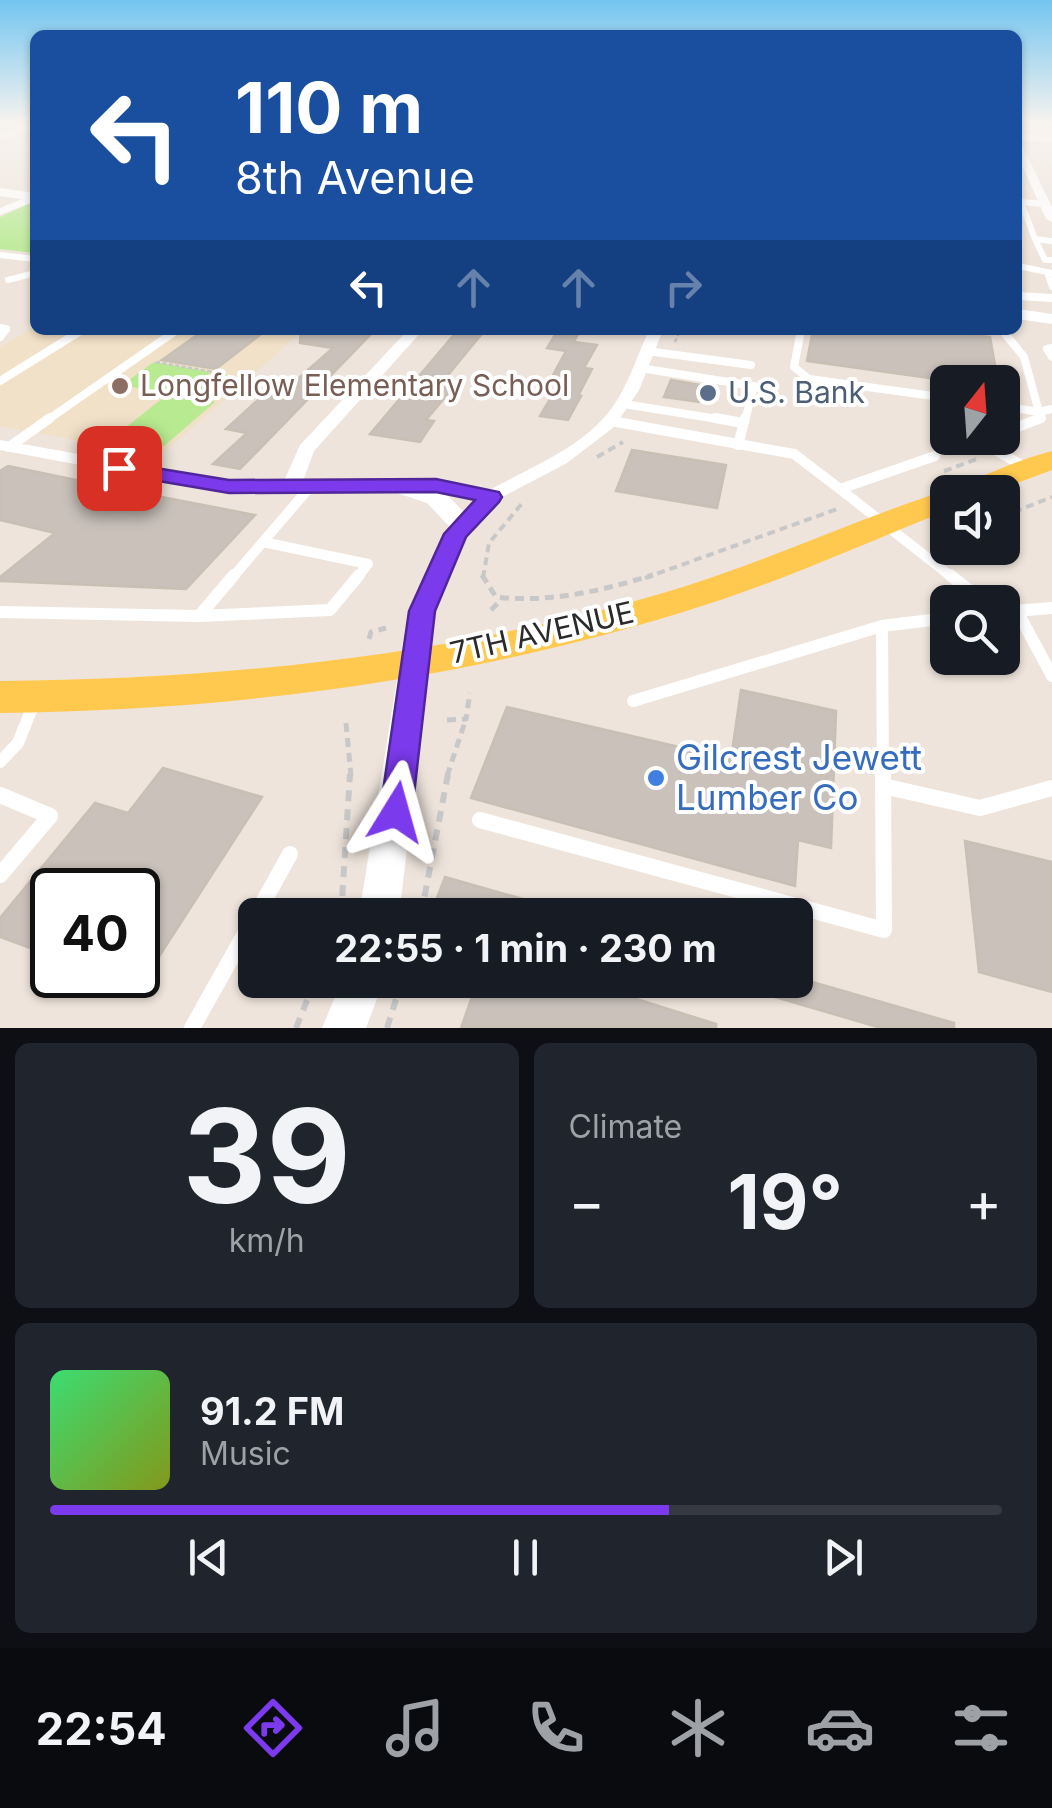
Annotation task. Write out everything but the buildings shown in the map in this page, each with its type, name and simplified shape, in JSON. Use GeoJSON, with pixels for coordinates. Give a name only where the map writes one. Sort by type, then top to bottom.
{"type":"FeatureCollection","features":[{"type":"Feature","properties":{"kind":"main road"},"geometry":{"type":"LineString","coordinates":[[1012,475],[1040,465]]}},
{"type":"Feature","properties":{"kind":"main road","name":"7TH AVENUE"},"geometry":{"type":"LineString","coordinates":[[18,697],[196,691],[312,680],[554,636],[678,600],[871,513],[930,491]]}},
{"type":"Feature","properties":{"kind":"street"},"geometry":{"type":"LineString","coordinates":[[1030,171],[1052,219]]}},
{"type":"Feature","properties":{"kind":"street"},"geometry":{"type":"LineString","coordinates":[[4,193],[30,185]]}},
{"type":"Feature","properties":{"kind":"street"},"geometry":{"type":"LineString","coordinates":[[4,193],[30,196]]}},
{"type":"Feature","properties":{"kind":"street"},"geometry":{"type":"LineString","coordinates":[[0,212],[30,199]]}},
{"type":"Feature","properties":{"kind":"street"},"geometry":{"type":"LineString","coordinates":[[1022,314],[1052,318]]}},
{"type":"Feature","properties":{"kind":"street"},"geometry":{"type":"LineString","coordinates":[[301,487],[296,465],[306,449],[411,335]]}},
{"type":"Feature","properties":{"kind":"street"},"geometry":{"type":"LineString","coordinates":[[382,898],[422,611],[437,572],[463,526],[491,497],[582,444],[611,421],[624,404],[654,335]]}},
{"type":"Feature","properties":{"kind":"street"},"geometry":{"type":"LineString","coordinates":[[5,446],[229,486],[436,486],[491,497]]}},
{"type":"Feature","properties":{"kind":"street"},"geometry":{"type":"LineString","coordinates":[[396,485],[436,498],[463,526]]}},
{"type":"Feature","properties":{"kind":"street"},"geometry":{"type":"LineString","coordinates":[[344,1028],[355,998]]}},
{"type":"Feature","properties":{"kind":"lane"},"geometry":{"type":"LineString","coordinates":[[1045,204],[1022,202],[1045,260],[1052,260]]}},
{"type":"Feature","properties":{"kind":"lane"},"geometry":{"type":"LineString","coordinates":[[1035,239],[1052,241]]}},
{"type":"Feature","properties":{"kind":"lane"},"geometry":{"type":"LineString","coordinates":[[0,255],[30,259]]}},
{"type":"Feature","properties":{"kind":"lane"},"geometry":{"type":"LineString","coordinates":[[1022,267],[1049,272],[1052,287]]}},
{"type":"Feature","properties":{"kind":"lane"},"geometry":{"type":"LineString","coordinates":[[8,280],[30,274]]}},
{"type":"Feature","properties":{"kind":"lane"},"geometry":{"type":"LineString","coordinates":[[1022,296],[1052,298]]}},
{"type":"Feature","properties":{"kind":"lane"},"geometry":{"type":"LineString","coordinates":[[0,328],[6,329],[0,337]]}},
{"type":"Feature","properties":{"kind":"lane"},"geometry":{"type":"LineString","coordinates":[[0,380],[74,335]]}},
{"type":"Feature","properties":{"kind":"lane"},"geometry":{"type":"LineString","coordinates":[[5,446],[169,335]]}},
{"type":"Feature","properties":{"kind":"lane"},"geometry":{"type":"LineString","coordinates":[[800,335],[794,367],[809,379],[930,396]]}},
{"type":"Feature","properties":{"kind":"lane"},"geometry":{"type":"LineString","coordinates":[[1006,335],[1024,357],[1041,418],[1020,426]]}},
{"type":"Feature","properties":{"kind":"lane"},"geometry":{"type":"LineString","coordinates":[[1052,348],[1048,349],[1052,357]]}},
{"type":"Feature","properties":{"kind":"lane"},"geometry":{"type":"LineString","coordinates":[[643,360],[751,365]]}},
{"type":"Feature","properties":{"kind":"lane"},"geometry":{"type":"LineString","coordinates":[[643,360],[754,386],[738,445]]}},
{"type":"Feature","properties":{"kind":"lane"},"geometry":{"type":"LineString","coordinates":[[624,404],[743,423]]}},
{"type":"Feature","properties":{"kind":"lane"},"geometry":{"type":"LineString","coordinates":[[1020,409],[1039,412],[1052,409]]}},
{"type":"Feature","properties":{"kind":"lane"},"geometry":{"type":"LineString","coordinates":[[611,421],[794,454],[962,585]]}},
{"type":"Feature","properties":{"kind":"lane"},"geometry":{"type":"LineString","coordinates":[[1009,455],[1040,465]]}},
{"type":"Feature","properties":{"kind":"lane"},"geometry":{"type":"LineString","coordinates":[[840,489],[936,456]]}},
{"type":"Feature","properties":{"kind":"lane"},"geometry":{"type":"LineString","coordinates":[[199,616],[262,542],[301,487]]}},
{"type":"Feature","properties":{"kind":"lane"},"geometry":{"type":"LineString","coordinates":[[0,612],[199,616],[330,610],[368,564],[262,542]]}},
{"type":"Feature","properties":{"kind":"lane"},"geometry":{"type":"LineString","coordinates":[[1020,610],[1052,608]]}},
{"type":"Feature","properties":{"kind":"lane"},"geometry":{"type":"LineString","coordinates":[[633,702],[882,626],[930,620]]}},
{"type":"Feature","properties":{"kind":"lane"},"geometry":{"type":"LineString","coordinates":[[480,820],[884,930],[882,626]]}},
{"type":"Feature","properties":{"kind":"lane"},"geometry":{"type":"LineString","coordinates":[[1020,626],[1052,676]]}},
{"type":"Feature","properties":{"kind":"lane"},"geometry":{"type":"LineString","coordinates":[[0,762],[18,742],[18,697]]}},
{"type":"Feature","properties":{"kind":"lane"},"geometry":{"type":"LineString","coordinates":[[883,786],[980,808],[1052,788]]}},
{"type":"Feature","properties":{"kind":"lane"},"geometry":{"type":"LineString","coordinates":[[0,795],[50,816],[0,875]]}},
{"type":"Feature","properties":{"kind":"lane"},"geometry":{"type":"LineString","coordinates":[[265,898],[290,854]]}},
{"type":"Feature","properties":{"kind":"lane"},"geometry":{"type":"LineString","coordinates":[[192,1028],[238,946]]}},
{"type":"Feature","properties":{"kind":"path"},"geometry":{"type":"LineString","coordinates":[[146,360],[214,372],[184,394]]}},
{"type":"Feature","properties":{"kind":"path"},"geometry":{"type":"LineString","coordinates":[[959,475],[991,455]]}},
{"type":"Feature","properties":{"kind":"path"},"geometry":{"type":"LineString","coordinates":[[1020,510],[1052,497]]}},
{"type":"Feature","properties":{"kind":"path"},"geometry":{"type":"LineString","coordinates":[[491,610],[500,600],[522,604],[552,600],[648,577],[871,513]]}},
{"type":"Feature","properties":{"kind":"path"},"geometry":{"type":"LineString","coordinates":[[368,640],[371,632],[386,628]]}},
{"type":"Feature","properties":{"kind":"path"},"geometry":{"type":"LineString","coordinates":[[426,898],[447,772],[466,719],[470,693]]}},
{"type":"Feature","properties":{"kind":"path"},"geometry":{"type":"LineString","coordinates":[[447,720],[466,719]]}},
{"type":"Feature","properties":{"kind":"path"},"geometry":{"type":"LineString","coordinates":[[343,898],[352,792],[346,723]]}},
{"type":"Feature","properties":{"kind":"path"},"geometry":{"type":"LineString","coordinates":[[296,1028],[308,998]]}},
{"type":"Feature","properties":{"kind":"path"},"geometry":{"type":"LineString","coordinates":[[386,1028],[396,998]]}},
{"type":"Feature","properties":{"kind":"shaded area","name":"Longfellow Elementary School"},"geometry":{"type":"Polygon","coordinates":[[[30,330],[30,335],[298,335],[160,456],[0,426],[0,347],[30,330]]]}},
{"type":"Feature","properties":{"kind":"green space"},"geometry":{"type":"Polygon","coordinates":[[[30,203],[30,252],[0,249],[0,217],[30,203]]]}},
{"type":"Feature","properties":{"kind":"green space"},"geometry":{"type":"Polygon","coordinates":[[[154,362],[211,372],[182,396],[216,373],[236,377],[207,399],[215,402],[164,446],[115,436],[168,394],[122,385],[154,362]]]}},
{"type":"Feature","properties":{"kind":"place","name":"Longfellow Elementary School"},"geometry":{"type":"Point","coordinates":[120,386]}},
{"type":"Feature","properties":{"kind":"place","name":"U.S. Bank"},"geometry":{"type":"Point","coordinates":[708,393]}},
{"type":"Feature","properties":{"kind":"place","name":"Gilcrest Jewett Lumber Co"},"geometry":{"type":"Point","coordinates":[656,778]}},
{"type":"Feature","properties":{"kind":"route"},"geometry":{"type":"LineString","coordinates":[[119,468],[229,486],[436,486],[491,497],[456,534],[422,611],[396,812]]}}]}
